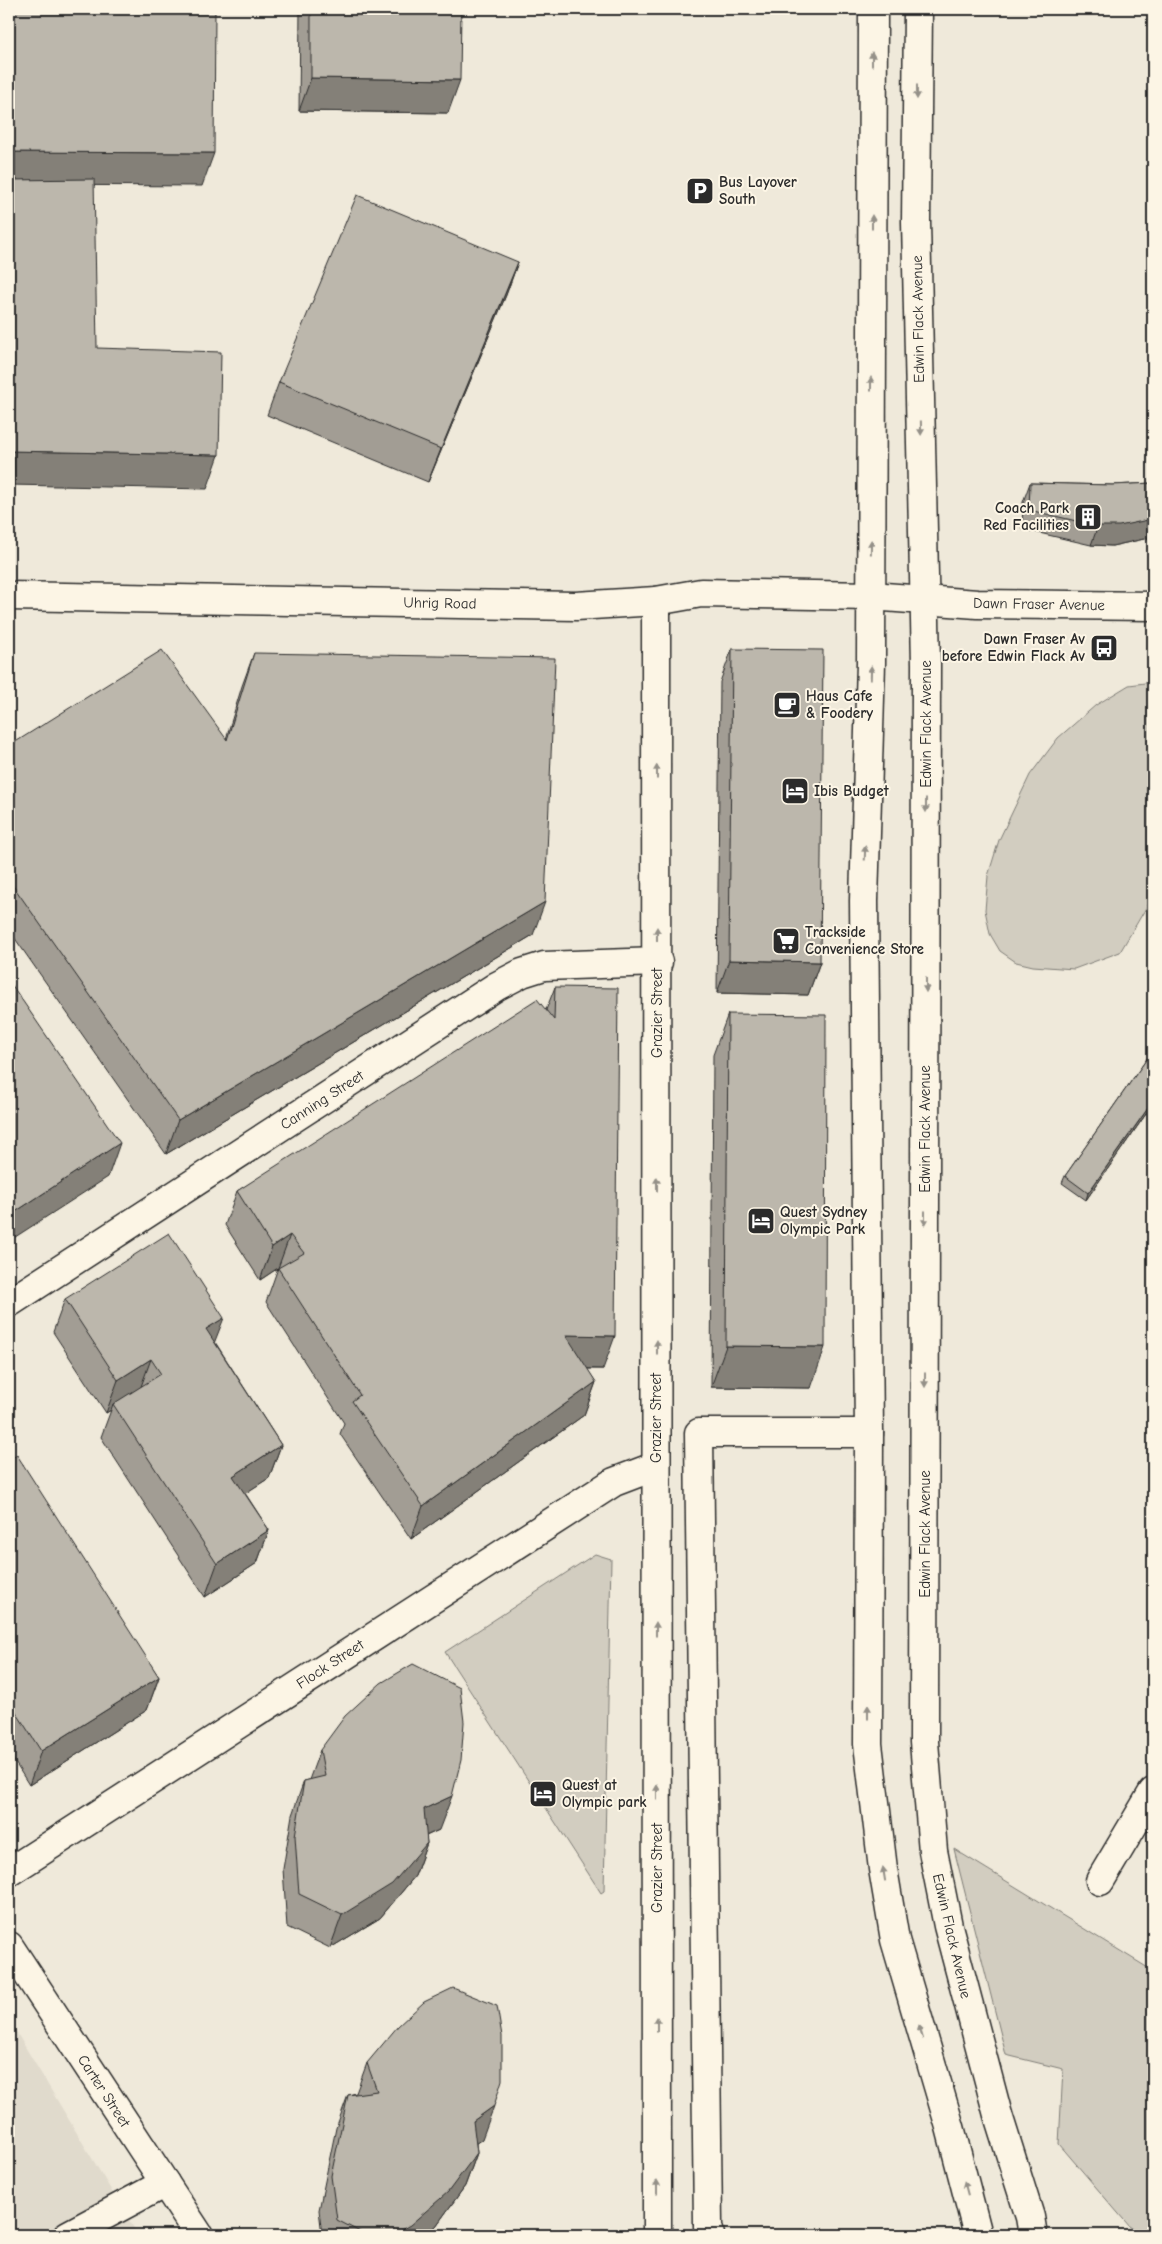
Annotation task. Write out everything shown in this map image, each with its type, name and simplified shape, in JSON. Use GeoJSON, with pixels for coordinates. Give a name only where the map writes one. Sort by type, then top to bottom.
{"type":"FeatureCollection","features":[{"type":"Feature","properties":{"kind":"street"},"geometry":{"type":"LineString","coordinates":[[873,9],[871,663],[864,901],[870,1433],[868,1744],[883,1869],[896,1940],[950,2128],[978,2235]]}},
{"type":"Feature","properties":{"kind":"street","name":"Edwin Flack Avenue"},"geometry":{"type":"LineString","coordinates":[[918,9],[916,222],[926,674],[924,1742],[933,1851],[948,1926],[965,1996],[1030,2217],[1033,2235]]}},
{"type":"Feature","properties":{"kind":"street","name":"Uhrig Road"},"geometry":{"type":"LineString","coordinates":[[9,596],[576,606],[656,601],[701,593],[871,596]]}},
{"type":"Feature","properties":{"kind":"street","name":"Dawn Fraser Avenue"},"geometry":{"type":"LineString","coordinates":[[871,596],[977,604],[1153,606]]}},
{"type":"Feature","properties":{"kind":"street","name":"Grazier Street"},"geometry":{"type":"LineString","coordinates":[[656,601],[658,962],[656,1466],[657,2235]]}},
{"type":"Feature","properties":{"kind":"street","name":"Canning Street"},"geometry":{"type":"LineString","coordinates":[[9,1303],[497,986],[522,972],[544,966],[658,962]]}},
{"type":"Feature","properties":{"kind":"street"},"geometry":{"type":"LineString","coordinates":[[710,2235],[708,2226],[699,1433],[870,1433]]}},
{"type":"Feature","properties":{"kind":"street","name":"Flock Street"},"geometry":{"type":"LineString","coordinates":[[9,1872],[606,1487],[656,1466]]}},
{"type":"Feature","properties":{"kind":"street"},"geometry":{"type":"LineString","coordinates":[[1100,1881],[1153,1792]]}},
{"type":"Feature","properties":{"kind":"street","name":"Carter Street"},"geometry":{"type":"LineString","coordinates":[[9,1946],[199,2235]]}},
{"type":"Feature","properties":{"kind":"street"},"geometry":{"type":"LineString","coordinates":[[68,2235],[165,2183]]}},
{"type":"Feature","properties":{"kind":"shaded area"},"geometry":{"type":"Polygon","coordinates":[[[1153,682],[1153,896],[1120,952],[1074,969],[1033,966],[1016,962],[1000,951],[990,934],[985,910],[988,876],[999,840],[1030,775],[1058,738],[1096,705],[1129,685],[1153,682]]]}},
{"type":"Feature","properties":{"kind":"shaded area"},"geometry":{"type":"Polygon","coordinates":[[[595,1554],[611,1559],[604,1891],[601,1893],[445,1652],[595,1554]]]}},
{"type":"Feature","properties":{"kind":"shaded area"},"geometry":{"type":"Polygon","coordinates":[[[954,1849],[1153,1971],[1153,2235],[1130,2227],[1059,2144],[1063,2069],[1006,2055],[954,1849]]]}},
{"type":"Feature","properties":{"kind":"shaded area"},"geometry":{"type":"Polygon","coordinates":[[[9,2020],[138,2235],[9,2235],[9,2020]]]}},
{"type":"Feature","properties":{"kind":"building"},"geometry":{"type":"Polygon","coordinates":[[[9,9],[215,9],[214,153],[9,152],[9,9]]]}},
{"type":"Feature","properties":{"kind":"building"},"geometry":{"type":"Polygon","coordinates":[[[311,9],[461,9],[460,80],[311,78],[311,9]]]}},
{"type":"Feature","properties":{"kind":"building"},"geometry":{"type":"Polygon","coordinates":[[[94,179],[97,348],[221,352],[219,455],[9,451],[9,180],[94,179]]]}},
{"type":"Feature","properties":{"kind":"building"},"geometry":{"type":"Polygon","coordinates":[[[357,195],[518,262],[441,449],[279,382],[357,195]]]}},
{"type":"Feature","properties":{"kind":"building"},"geometry":{"type":"Polygon","coordinates":[[[1030,483],[1112,485],[1153,483],[1153,519],[1119,526],[1098,526],[1029,510],[1030,483]]]}},
{"type":"Feature","properties":{"kind":"building"},"geometry":{"type":"Polygon","coordinates":[[[732,649],[823,650],[820,962],[729,960],[732,649]]]}},
{"type":"Feature","properties":{"kind":"building"},"geometry":{"type":"Polygon","coordinates":[[[162,650],[227,740],[254,653],[555,658],[545,902],[178,1120],[9,880],[9,746],[162,650]]]}},
{"type":"Feature","properties":{"kind":"building"},"geometry":{"type":"Polygon","coordinates":[[[9,981],[120,1143],[9,1216],[9,981]]]}},
{"type":"Feature","properties":{"kind":"building"},"geometry":{"type":"Polygon","coordinates":[[[555,987],[618,988],[615,1336],[566,1335],[596,1382],[423,1506],[352,1401],[360,1395],[278,1268],[304,1253],[290,1235],[272,1247],[237,1191],[537,999],[554,1020],[555,987]]]}},
{"type":"Feature","properties":{"kind":"building","name":"Quest Sydney Olympic Park"},"geometry":{"type":"Polygon","coordinates":[[[728,1014],[826,1015],[825,1347],[726,1346],[728,1014]]]}},
{"type":"Feature","properties":{"kind":"building"},"geometry":{"type":"Polygon","coordinates":[[[1153,1050],[1153,1101],[1088,1193],[1065,1176],[1153,1050]]]}},
{"type":"Feature","properties":{"kind":"building"},"geometry":{"type":"Polygon","coordinates":[[[169,1233],[224,1318],[206,1329],[281,1445],[233,1476],[269,1530],[217,1564],[113,1404],[161,1374],[151,1359],[118,1380],[65,1299],[169,1233]]]}},
{"type":"Feature","properties":{"kind":"building"},"geometry":{"type":"Polygon","coordinates":[[[17,1455],[159,1677],[41,1751],[9,1701],[9,1460],[17,1455]]]}},
{"type":"Feature","properties":{"kind":"building"},"geometry":{"type":"Polygon","coordinates":[[[413,1664],[460,1688],[464,1722],[461,1760],[452,1796],[424,1809],[427,1843],[392,1884],[342,1915],[299,1894],[295,1836],[304,1781],[325,1776],[320,1750],[345,1716],[381,1683],[413,1664]]]}},
{"type":"Feature","properties":{"kind":"building"},"geometry":{"type":"Polygon","coordinates":[[[453,1988],[497,2006],[502,2036],[502,2080],[494,2106],[473,2121],[477,2153],[448,2192],[410,2225],[392,2235],[366,2235],[337,2220],[331,2176],[348,2095],[377,2091],[367,2063],[398,2026],[424,2002],[453,1988]]]}},
{"type":"Feature","properties":{"kind":"place","name":"Bus Layover South"},"geometry":{"type":"Point","coordinates":[700,191]}},
{"type":"Feature","properties":{"kind":"place","name":"Coach Park Red Facilities"},"geometry":{"type":"Point","coordinates":[1088,517]}},
{"type":"Feature","properties":{"kind":"place","name":"Dawn Fraser Av before Edwin Flack Av"},"geometry":{"type":"Point","coordinates":[1104,648]}},
{"type":"Feature","properties":{"kind":"place","name":"Haus Cafe & Foodery"},"geometry":{"type":"Point","coordinates":[787,705]}},
{"type":"Feature","properties":{"kind":"place","name":"Ibis Budget"},"geometry":{"type":"Point","coordinates":[795,791]}},
{"type":"Feature","properties":{"kind":"place","name":"Trackside Convenience Store"},"geometry":{"type":"Point","coordinates":[786,941]}},
{"type":"Feature","properties":{"kind":"place","name":"Quest Sydney Olympic Park"},"geometry":{"type":"Point","coordinates":[761,1221]}},
{"type":"Feature","properties":{"kind":"place","name":"Quest at Olympic park"},"geometry":{"type":"Point","coordinates":[543,1794]}}]}
